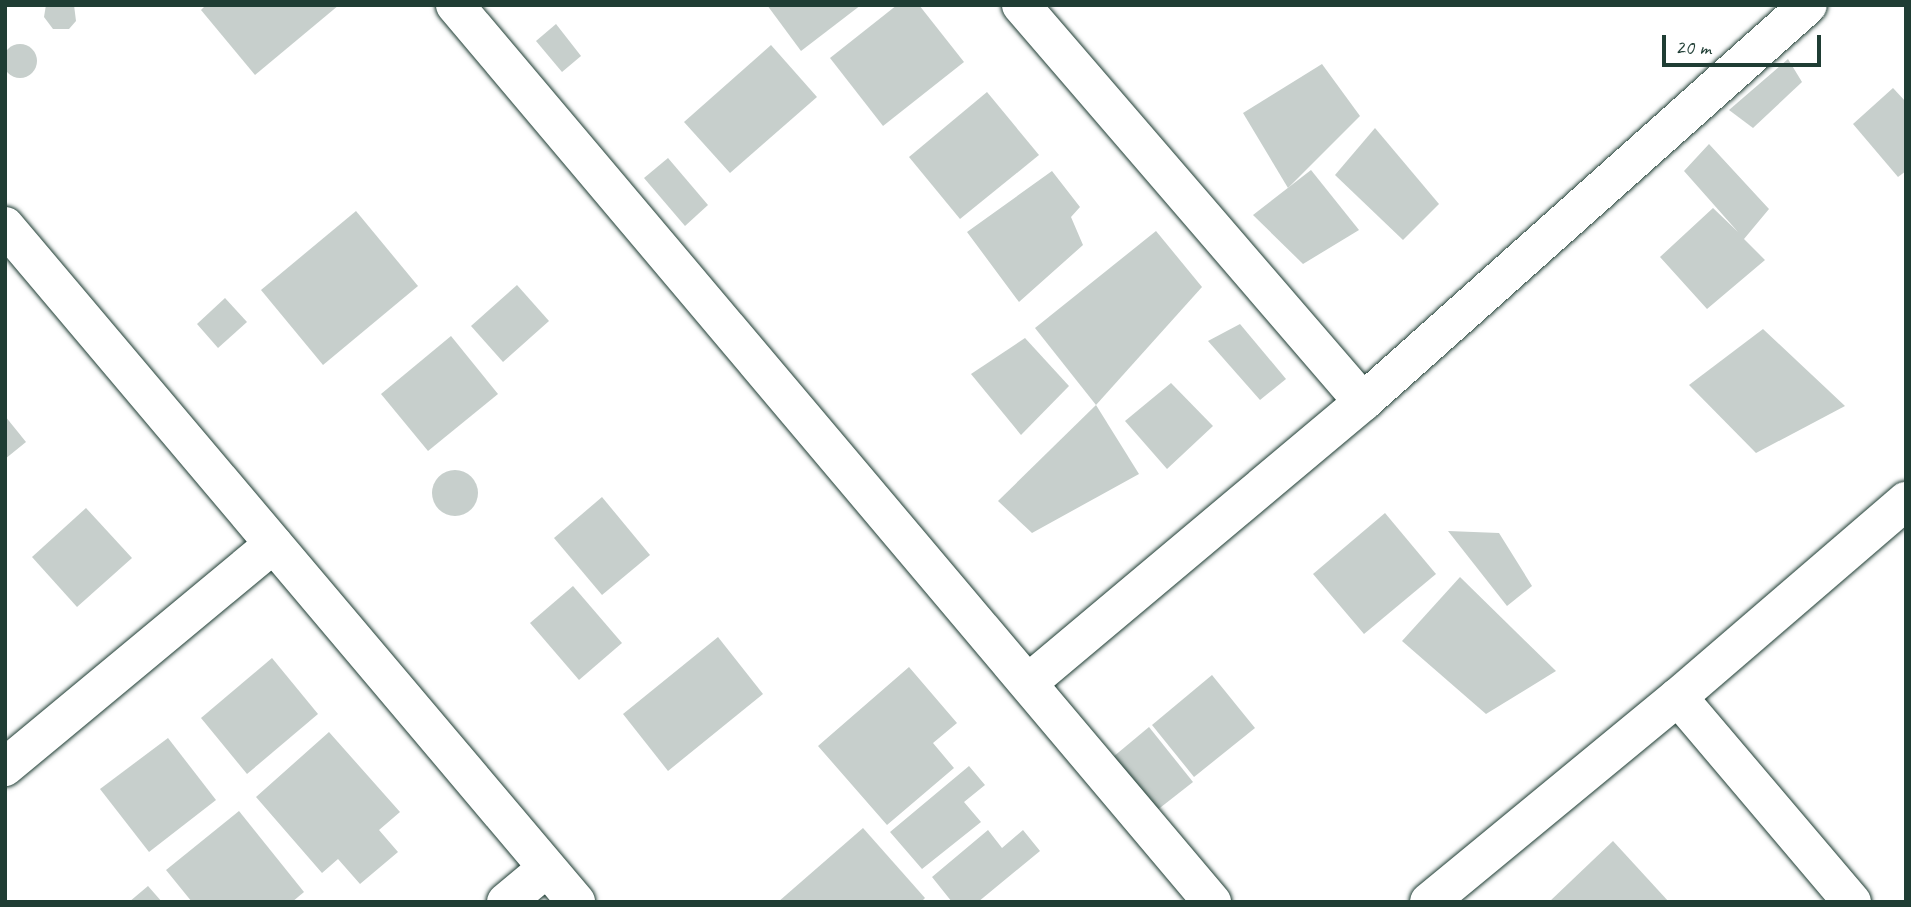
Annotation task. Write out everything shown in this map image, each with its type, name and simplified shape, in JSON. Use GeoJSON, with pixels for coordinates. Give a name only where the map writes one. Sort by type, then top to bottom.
{"type":"FeatureCollection","features":[{"type":"Feature","properties":{"kind":"street"},"geometry":{"type":"LineString","coordinates":[[455,5],[1212,902]]}},
{"type":"Feature","properties":{"kind":"street"},"geometry":{"type":"LineString","coordinates":[[1021,5],[1363,402]]}},
{"type":"Feature","properties":{"kind":"street"},"geometry":{"type":"LineString","coordinates":[[1028,683],[1363,402],[1808,5]]}},
{"type":"Feature","properties":{"kind":"street"},"geometry":{"type":"LineString","coordinates":[[5,226],[576,902]]}},
{"type":"Feature","properties":{"kind":"street"},"geometry":{"type":"LineString","coordinates":[[1429,902],[1678,697],[1906,502]]}},
{"type":"Feature","properties":{"kind":"street"},"geometry":{"type":"LineString","coordinates":[[5,767],[274,544]]}},
{"type":"Feature","properties":{"kind":"street"},"geometry":{"type":"LineString","coordinates":[[1678,697],[1852,902]]}},
{"type":"Feature","properties":{"kind":"street"},"geometry":{"type":"LineString","coordinates":[[506,902],[547,868]]}},
{"type":"Feature","properties":{"kind":"building"},"geometry":{"type":"Polygon","coordinates":[[[46,5],[74,5],[76,21],[69,29],[53,29],[44,17],[46,5]]]}},
{"type":"Feature","properties":{"kind":"building"},"geometry":{"type":"Polygon","coordinates":[[[206,5],[339,5],[255,75],[201,10],[206,5]]]}},
{"type":"Feature","properties":{"kind":"building"},"geometry":{"type":"Polygon","coordinates":[[[767,5],[861,5],[801,51],[767,5]]]}},
{"type":"Feature","properties":{"kind":"building"},"geometry":{"type":"Polygon","coordinates":[[[897,5],[919,5],[964,62],[883,126],[830,58],[897,5]]]}},
{"type":"Feature","properties":{"kind":"building"},"geometry":{"type":"Polygon","coordinates":[[[556,24],[581,56],[562,72],[536,41],[556,24]]]}},
{"type":"Feature","properties":{"kind":"building"},"geometry":{"type":"Polygon","coordinates":[[[20,44],[32,49],[37,61],[32,73],[20,78],[8,73],[3,61],[8,49],[20,44]]]}},
{"type":"Feature","properties":{"kind":"building"},"geometry":{"type":"Polygon","coordinates":[[[771,45],[817,97],[730,173],[684,122],[771,45]]]}},
{"type":"Feature","properties":{"kind":"building"},"geometry":{"type":"Polygon","coordinates":[[[1788,59],[1802,82],[1753,128],[1729,110],[1788,59]]]}},
{"type":"Feature","properties":{"kind":"building"},"geometry":{"type":"Polygon","coordinates":[[[1322,64],[1360,116],[1288,188],[1243,113],[1322,64]]]}},
{"type":"Feature","properties":{"kind":"building"},"geometry":{"type":"Polygon","coordinates":[[[1893,88],[1906,102],[1906,171],[1898,177],[1853,124],[1893,88]]]}},
{"type":"Feature","properties":{"kind":"building"},"geometry":{"type":"Polygon","coordinates":[[[987,92],[1039,155],[960,219],[909,157],[987,92]]]}},
{"type":"Feature","properties":{"kind":"building"},"geometry":{"type":"Polygon","coordinates":[[[1375,128],[1439,204],[1403,240],[1335,175],[1375,128]]]}},
{"type":"Feature","properties":{"kind":"building"},"geometry":{"type":"Polygon","coordinates":[[[1709,144],[1769,209],[1744,239],[1765,260],[1707,309],[1660,257],[1713,208],[1738,232],[1684,171],[1709,144]]]}},
{"type":"Feature","properties":{"kind":"building"},"geometry":{"type":"Polygon","coordinates":[[[668,158],[708,205],[685,226],[644,178],[668,158]]]}},
{"type":"Feature","properties":{"kind":"building"},"geometry":{"type":"Polygon","coordinates":[[[1311,170],[1359,230],[1303,264],[1253,215],[1311,170]]]}},
{"type":"Feature","properties":{"kind":"building"},"geometry":{"type":"Polygon","coordinates":[[[1052,171],[1080,207],[1071,217],[1083,245],[1019,302],[967,232],[1052,171]]]}},
{"type":"Feature","properties":{"kind":"building"},"geometry":{"type":"Polygon","coordinates":[[[356,211],[418,286],[323,365],[261,290],[356,211]]]}},
{"type":"Feature","properties":{"kind":"building"},"geometry":{"type":"Polygon","coordinates":[[[1156,231],[1202,287],[1096,405],[1035,328],[1156,231]]]}},
{"type":"Feature","properties":{"kind":"building"},"geometry":{"type":"Polygon","coordinates":[[[517,285],[549,321],[503,362],[471,326],[517,285]]]}},
{"type":"Feature","properties":{"kind":"building"},"geometry":{"type":"Polygon","coordinates":[[[225,298],[247,322],[218,348],[197,324],[225,298]]]}},
{"type":"Feature","properties":{"kind":"building"},"geometry":{"type":"Polygon","coordinates":[[[1240,324],[1286,379],[1260,400],[1208,341],[1240,324]]]}},
{"type":"Feature","properties":{"kind":"building"},"geometry":{"type":"Polygon","coordinates":[[[1763,329],[1845,406],[1756,453],[1689,385],[1763,329]]]}},
{"type":"Feature","properties":{"kind":"building"},"geometry":{"type":"Polygon","coordinates":[[[451,336],[498,394],[428,451],[381,394],[451,336]]]}},
{"type":"Feature","properties":{"kind":"building"},"geometry":{"type":"Polygon","coordinates":[[[1025,338],[1069,386],[1021,435],[971,374],[1025,338]]]}},
{"type":"Feature","properties":{"kind":"building"},"geometry":{"type":"Polygon","coordinates":[[[1171,383],[1213,426],[1167,469],[1125,421],[1171,383]]]}},
{"type":"Feature","properties":{"kind":"building"},"geometry":{"type":"Polygon","coordinates":[[[1096,405],[1139,474],[1032,533],[998,501],[1096,405]]]}},
{"type":"Feature","properties":{"kind":"building"},"geometry":{"type":"Polygon","coordinates":[[[5,416],[26,442],[5,459],[5,416]]]}},
{"type":"Feature","properties":{"kind":"building"},"geometry":{"type":"Polygon","coordinates":[[[455,470],[471,477],[478,493],[471,509],[455,516],[439,509],[432,493],[439,477],[455,470]]]}},
{"type":"Feature","properties":{"kind":"building"},"geometry":{"type":"Polygon","coordinates":[[[602,497],[650,555],[602,595],[554,538],[602,497]]]}},
{"type":"Feature","properties":{"kind":"building"},"geometry":{"type":"Polygon","coordinates":[[[86,508],[132,558],[77,607],[32,557],[86,508]]]}},
{"type":"Feature","properties":{"kind":"building"},"geometry":{"type":"Polygon","coordinates":[[[1385,513],[1436,574],[1364,634],[1313,574],[1385,513]]]}},
{"type":"Feature","properties":{"kind":"building"},"geometry":{"type":"Polygon","coordinates":[[[1448,531],[1499,533],[1532,586],[1507,606],[1448,531]]]}},
{"type":"Feature","properties":{"kind":"building"},"geometry":{"type":"Polygon","coordinates":[[[1460,577],[1556,671],[1486,714],[1402,641],[1460,577]]]}},
{"type":"Feature","properties":{"kind":"building"},"geometry":{"type":"Polygon","coordinates":[[[573,586],[622,643],[579,680],[530,623],[573,586]]]}},
{"type":"Feature","properties":{"kind":"building"},"geometry":{"type":"Polygon","coordinates":[[[718,637],[763,694],[668,771],[623,714],[718,637]]]}},
{"type":"Feature","properties":{"kind":"building"},"geometry":{"type":"Polygon","coordinates":[[[272,658],[318,714],[247,774],[201,718],[272,658]]]}},
{"type":"Feature","properties":{"kind":"building"},"geometry":{"type":"Polygon","coordinates":[[[909,667],[957,723],[933,743],[954,768],[887,825],[818,746],[909,667]]]}},
{"type":"Feature","properties":{"kind":"building"},"geometry":{"type":"Polygon","coordinates":[[[1212,675],[1255,728],[1194,777],[1152,725],[1212,675]]]}},
{"type":"Feature","properties":{"kind":"building"},"geometry":{"type":"Polygon","coordinates":[[[1149,727],[1193,782],[1156,811],[1113,757],[1149,727]]]}},
{"type":"Feature","properties":{"kind":"building"},"geometry":{"type":"Polygon","coordinates":[[[329,732],[400,812],[379,830],[398,852],[360,884],[338,859],[322,873],[256,797],[329,732]]]}},
{"type":"Feature","properties":{"kind":"building"},"geometry":{"type":"Polygon","coordinates":[[[168,738],[216,800],[149,852],[100,789],[168,738]]]}},
{"type":"Feature","properties":{"kind":"building"},"geometry":{"type":"Polygon","coordinates":[[[969,766],[985,785],[964,802],[981,822],[922,869],[890,832],[969,766]]]}},
{"type":"Feature","properties":{"kind":"building"},"geometry":{"type":"Polygon","coordinates":[[[239,811],[304,892],[292,902],[192,902],[166,870],[239,811]]]}},
{"type":"Feature","properties":{"kind":"building"},"geometry":{"type":"Polygon","coordinates":[[[863,828],[925,898],[921,902],[778,902],[863,828]]]}},
{"type":"Feature","properties":{"kind":"building"},"geometry":{"type":"Polygon","coordinates":[[[988,830],[1002,848],[1023,830],[1040,851],[978,902],[952,902],[932,877],[988,830]]]}},
{"type":"Feature","properties":{"kind":"building"},"geometry":{"type":"Polygon","coordinates":[[[1613,841],[1669,902],[1549,902],[1613,841]]]}},
{"type":"Feature","properties":{"kind":"building"},"geometry":{"type":"Polygon","coordinates":[[[148,886],[162,902],[129,902],[148,886]]]}}]}
